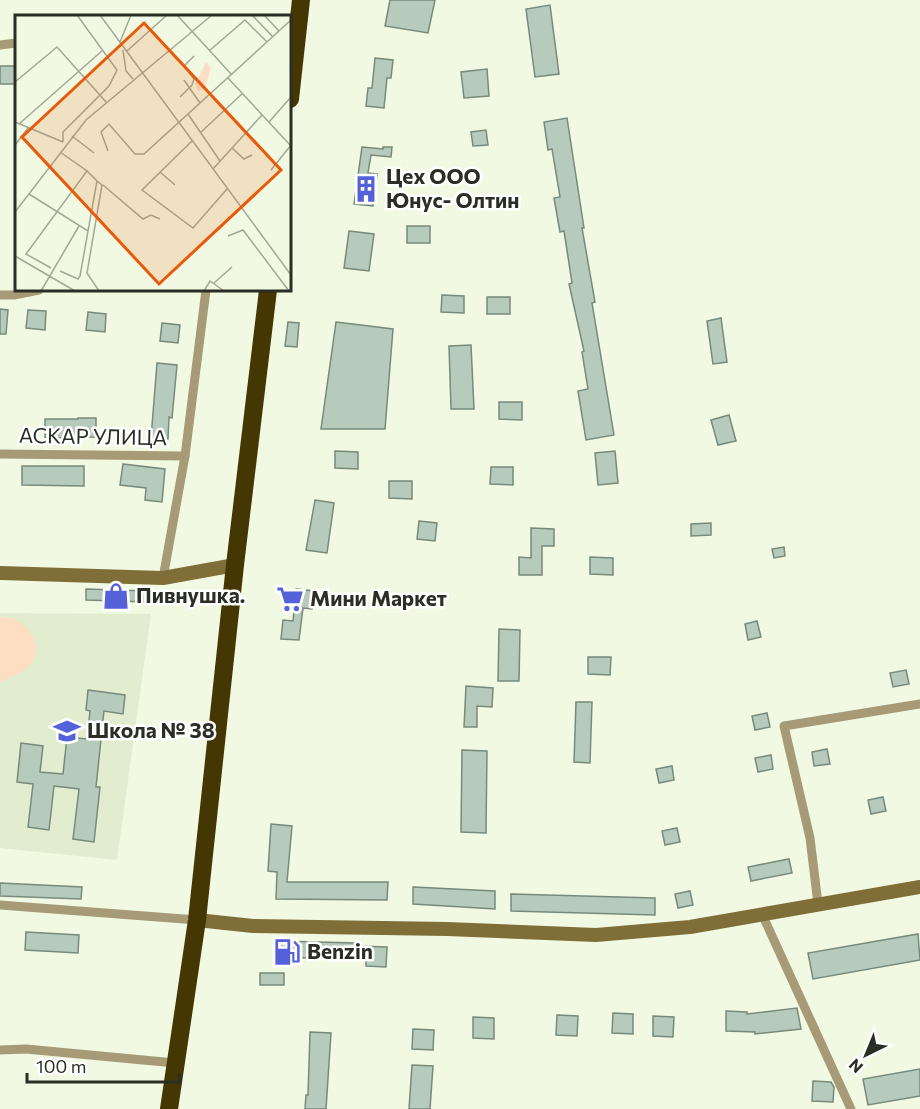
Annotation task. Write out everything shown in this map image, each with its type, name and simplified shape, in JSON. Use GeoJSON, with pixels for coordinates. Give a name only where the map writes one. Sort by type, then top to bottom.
{"type":"FeatureCollection","features":[{"type":"Feature","properties":{"kind":"highway"},"geometry":{"type":"LineString","coordinates":[[291,90],[301,0]]}},
{"type":"Feature","properties":{"kind":"highway"},"geometry":{"type":"LineString","coordinates":[[169,1109],[197,920],[235,565],[268,291]]}},
{"type":"Feature","properties":{"kind":"street"},"geometry":{"type":"LineString","coordinates":[[0,45],[15,43]]}},
{"type":"Feature","properties":{"kind":"street"},"geometry":{"type":"LineString","coordinates":[[0,295],[34,291]]}},
{"type":"Feature","properties":{"kind":"street"},"geometry":{"type":"LineString","coordinates":[[164,578],[185,456],[206,291]]}},
{"type":"Feature","properties":{"kind":"street","name":"АСКАР УЛИЦА"},"geometry":{"type":"LineString","coordinates":[[0,454],[185,456]]}},
{"type":"Feature","properties":{"kind":"street"},"geometry":{"type":"LineString","coordinates":[[0,573],[164,578],[235,565]]}},
{"type":"Feature","properties":{"kind":"street"},"geometry":{"type":"LineString","coordinates":[[818,904],[810,838],[784,726],[920,704]]}},
{"type":"Feature","properties":{"kind":"street"},"geometry":{"type":"LineString","coordinates":[[0,905],[253,926],[447,928],[596,935],[690,927],[920,886]]}},
{"type":"Feature","properties":{"kind":"street"},"geometry":{"type":"LineString","coordinates":[[762,914],[851,1109]]}},
{"type":"Feature","properties":{"kind":"street"},"geometry":{"type":"LineString","coordinates":[[0,1050],[26,1049],[175,1063]]}},
{"type":"Feature","properties":{"kind":"shaded area","name":"Школа № 38"},"geometry":{"type":"Polygon","coordinates":[[[0,613],[151,614],[117,860],[0,848],[0,613]]]}},
{"type":"Feature","properties":{"kind":"shaded area"},"geometry":{"type":"Polygon","coordinates":[[[8,617],[16,620],[29,631],[36,646],[32,662],[26,669],[0,682],[0,618],[8,617]]]}},
{"type":"Feature","properties":{"kind":"building"},"geometry":{"type":"Polygon","coordinates":[[[390,0],[435,0],[428,33],[385,26],[390,0]]]}},
{"type":"Feature","properties":{"kind":"building"},"geometry":{"type":"Polygon","coordinates":[[[550,5],[559,74],[535,77],[526,9],[550,5]]]}},
{"type":"Feature","properties":{"kind":"building"},"geometry":{"type":"Polygon","coordinates":[[[375,58],[393,60],[391,78],[387,78],[384,108],[366,106],[368,88],[372,88],[375,58]]]}},
{"type":"Feature","properties":{"kind":"building"},"geometry":{"type":"Polygon","coordinates":[[[0,66],[15,66],[15,84],[0,84],[0,66]]]}},
{"type":"Feature","properties":{"kind":"building"},"geometry":{"type":"Polygon","coordinates":[[[487,69],[489,96],[464,98],[461,72],[487,69]]]}},
{"type":"Feature","properties":{"kind":"building"},"geometry":{"type":"Polygon","coordinates":[[[567,118],[595,302],[592,303],[614,435],[586,440],[578,391],[588,389],[582,352],[584,351],[569,284],[572,283],[564,231],[560,232],[554,198],[560,197],[552,149],[548,150],[544,122],[567,118]]]}},
{"type":"Feature","properties":{"kind":"building"},"geometry":{"type":"Polygon","coordinates":[[[486,130],[488,145],[473,146],[471,132],[486,130]]]}},
{"type":"Feature","properties":{"kind":"building"},"geometry":{"type":"Polygon","coordinates":[[[362,147],[383,149],[383,147],[392,147],[391,157],[371,155],[368,173],[377,174],[373,206],[354,204],[362,147]]]}},
{"type":"Feature","properties":{"kind":"building"},"geometry":{"type":"Polygon","coordinates":[[[407,226],[430,226],[430,243],[407,243],[407,226]]]}},
{"type":"Feature","properties":{"kind":"building"},"geometry":{"type":"Polygon","coordinates":[[[349,231],[374,234],[369,271],[344,268],[349,231]]]}},
{"type":"Feature","properties":{"kind":"building"},"geometry":{"type":"Polygon","coordinates":[[[442,295],[464,296],[464,313],[441,312],[442,295]]]}},
{"type":"Feature","properties":{"kind":"building"},"geometry":{"type":"Polygon","coordinates":[[[487,297],[510,297],[510,314],[487,314],[487,297]]]}},
{"type":"Feature","properties":{"kind":"building"},"geometry":{"type":"Polygon","coordinates":[[[0,309],[8,310],[6,334],[0,334],[0,309]]]}},
{"type":"Feature","properties":{"kind":"building"},"geometry":{"type":"Polygon","coordinates":[[[28,310],[46,311],[45,330],[26,328],[28,310]]]}},
{"type":"Feature","properties":{"kind":"building"},"geometry":{"type":"Polygon","coordinates":[[[88,312],[106,314],[105,332],[86,330],[88,312]]]}},
{"type":"Feature","properties":{"kind":"building"},"geometry":{"type":"Polygon","coordinates":[[[721,318],[727,362],[713,364],[707,321],[721,318]]]}},
{"type":"Feature","properties":{"kind":"building"},"geometry":{"type":"Polygon","coordinates":[[[288,322],[299,323],[297,347],[285,346],[288,322]]]}},
{"type":"Feature","properties":{"kind":"building"},"geometry":{"type":"Polygon","coordinates":[[[336,322],[393,329],[385,429],[321,429],[336,322]]]}},
{"type":"Feature","properties":{"kind":"building"},"geometry":{"type":"Polygon","coordinates":[[[162,323],[180,325],[178,343],[160,341],[162,323]]]}},
{"type":"Feature","properties":{"kind":"building"},"geometry":{"type":"Polygon","coordinates":[[[471,345],[474,409],[451,409],[449,346],[471,345]]]}},
{"type":"Feature","properties":{"kind":"building"},"geometry":{"type":"Polygon","coordinates":[[[157,363],[177,365],[168,439],[151,438],[157,363]]]}},
{"type":"Feature","properties":{"kind":"building"},"geometry":{"type":"Polygon","coordinates":[[[499,402],[522,402],[522,420],[499,419],[499,402]]]}},
{"type":"Feature","properties":{"kind":"building"},"geometry":{"type":"Polygon","coordinates":[[[729,415],[736,441],[718,445],[711,420],[729,415]]]}},
{"type":"Feature","properties":{"kind":"building"},"geometry":{"type":"Polygon","coordinates":[[[96,418],[96,437],[45,438],[45,419],[96,418]]]}},
{"type":"Feature","properties":{"kind":"building"},"geometry":{"type":"Polygon","coordinates":[[[335,451],[358,452],[358,469],[335,468],[335,451]]]}},
{"type":"Feature","properties":{"kind":"building"},"geometry":{"type":"Polygon","coordinates":[[[615,451],[618,483],[598,485],[595,453],[615,451]]]}},
{"type":"Feature","properties":{"kind":"building"},"geometry":{"type":"Polygon","coordinates":[[[123,464],[165,469],[162,502],[145,500],[146,488],[120,485],[123,464]]]}},
{"type":"Feature","properties":{"kind":"building"},"geometry":{"type":"Polygon","coordinates":[[[22,466],[84,466],[84,486],[22,485],[22,466]]]}},
{"type":"Feature","properties":{"kind":"building"},"geometry":{"type":"Polygon","coordinates":[[[491,467],[513,467],[513,485],[490,484],[491,467]]]}},
{"type":"Feature","properties":{"kind":"building"},"geometry":{"type":"Polygon","coordinates":[[[389,481],[412,481],[412,499],[389,498],[389,481]]]}},
{"type":"Feature","properties":{"kind":"building"},"geometry":{"type":"Polygon","coordinates":[[[315,500],[334,503],[327,553],[306,550],[315,500]]]}},
{"type":"Feature","properties":{"kind":"building"},"geometry":{"type":"Polygon","coordinates":[[[419,521],[437,523],[435,541],[417,539],[419,521]]]}},
{"type":"Feature","properties":{"kind":"building"},"geometry":{"type":"Polygon","coordinates":[[[711,523],[711,535],[691,536],[691,524],[711,523]]]}},
{"type":"Feature","properties":{"kind":"building"},"geometry":{"type":"Polygon","coordinates":[[[531,528],[554,529],[554,546],[542,546],[542,575],[519,575],[519,557],[531,558],[531,528]]]}},
{"type":"Feature","properties":{"kind":"building"},"geometry":{"type":"Polygon","coordinates":[[[784,547],[785,556],[774,558],[772,549],[784,547]]]}},
{"type":"Feature","properties":{"kind":"building"},"geometry":{"type":"Polygon","coordinates":[[[590,557],[613,558],[613,575],[590,574],[590,557]]]}},
{"type":"Feature","properties":{"kind":"building","name":"Пивнушка."},"geometry":{"type":"Polygon","coordinates":[[[86,589],[147,591],[147,602],[86,600],[86,589]]]}},
{"type":"Feature","properties":{"kind":"building"},"geometry":{"type":"Polygon","coordinates":[[[296,589],[314,591],[312,609],[303,608],[299,640],[281,639],[283,620],[293,621],[296,589]]]}},
{"type":"Feature","properties":{"kind":"building"},"geometry":{"type":"Polygon","coordinates":[[[757,621],[761,637],[748,640],[745,624],[757,621]]]}},
{"type":"Feature","properties":{"kind":"building"},"geometry":{"type":"Polygon","coordinates":[[[499,629],[520,630],[519,681],[498,681],[499,629]]]}},
{"type":"Feature","properties":{"kind":"building"},"geometry":{"type":"Polygon","coordinates":[[[588,657],[611,657],[610,675],[588,674],[588,657]]]}},
{"type":"Feature","properties":{"kind":"building"},"geometry":{"type":"Polygon","coordinates":[[[906,670],[909,684],[893,687],[890,673],[906,670]]]}},
{"type":"Feature","properties":{"kind":"building"},"geometry":{"type":"Polygon","coordinates":[[[466,686],[493,688],[492,707],[477,706],[477,727],[464,727],[466,686]]]}},
{"type":"Feature","properties":{"kind":"building"},"geometry":{"type":"Polygon","coordinates":[[[88,690],[125,695],[123,714],[104,711],[96,787],[100,787],[94,842],[73,839],[79,789],[54,786],[49,830],[28,827],[33,784],[17,782],[21,743],[43,746],[40,772],[63,774],[67,737],[87,739],[90,711],[86,710],[88,690]]]}},
{"type":"Feature","properties":{"kind":"building"},"geometry":{"type":"Polygon","coordinates":[[[576,702],[592,702],[590,763],[574,762],[576,702]]]}},
{"type":"Feature","properties":{"kind":"building"},"geometry":{"type":"Polygon","coordinates":[[[767,713],[770,727],[755,730],[752,716],[767,713]]]}},
{"type":"Feature","properties":{"kind":"building"},"geometry":{"type":"Polygon","coordinates":[[[827,749],[830,764],[814,766],[812,752],[827,749]]]}},
{"type":"Feature","properties":{"kind":"building"},"geometry":{"type":"Polygon","coordinates":[[[462,750],[487,751],[486,833],[461,832],[462,750]]]}},
{"type":"Feature","properties":{"kind":"building"},"geometry":{"type":"Polygon","coordinates":[[[771,755],[773,769],[758,772],[755,758],[771,755]]]}},
{"type":"Feature","properties":{"kind":"building"},"geometry":{"type":"Polygon","coordinates":[[[672,766],[674,780],[659,783],[656,769],[672,766]]]}},
{"type":"Feature","properties":{"kind":"building"},"geometry":{"type":"Polygon","coordinates":[[[883,797],[886,811],[871,814],[868,800],[883,797]]]}},
{"type":"Feature","properties":{"kind":"building"},"geometry":{"type":"Polygon","coordinates":[[[271,824],[292,826],[287,882],[388,882],[387,900],[276,899],[277,872],[268,871],[271,824]]]}},
{"type":"Feature","properties":{"kind":"building"},"geometry":{"type":"Polygon","coordinates":[[[677,828],[680,842],[665,845],[662,831],[677,828]]]}},
{"type":"Feature","properties":{"kind":"building"},"geometry":{"type":"Polygon","coordinates":[[[789,859],[792,873],[751,881],[748,867],[789,859]]]}},
{"type":"Feature","properties":{"kind":"building"},"geometry":{"type":"Polygon","coordinates":[[[0,883],[82,887],[81,899],[0,896],[0,883]]]}},
{"type":"Feature","properties":{"kind":"building"},"geometry":{"type":"Polygon","coordinates":[[[413,887],[495,891],[495,909],[413,904],[413,887]]]}},
{"type":"Feature","properties":{"kind":"building"},"geometry":{"type":"Polygon","coordinates":[[[690,891],[693,905],[678,908],[675,894],[690,891]]]}},
{"type":"Feature","properties":{"kind":"building"},"geometry":{"type":"Polygon","coordinates":[[[511,894],[655,898],[655,915],[511,911],[511,894]]]}},
{"type":"Feature","properties":{"kind":"building"},"geometry":{"type":"Polygon","coordinates":[[[26,932],[79,935],[78,953],[25,950],[26,932]]]}},
{"type":"Feature","properties":{"kind":"building"},"geometry":{"type":"Polygon","coordinates":[[[918,934],[920,960],[813,979],[808,953],[918,934]]]}},
{"type":"Feature","properties":{"kind":"building"},"geometry":{"type":"Polygon","coordinates":[[[277,941],[357,943],[357,946],[387,947],[386,967],[366,966],[366,958],[296,958],[296,962],[277,962],[277,941]]]}},
{"type":"Feature","properties":{"kind":"building"},"geometry":{"type":"Polygon","coordinates":[[[260,973],[284,973],[284,985],[260,985],[260,973]]]}},
{"type":"Feature","properties":{"kind":"building"},"geometry":{"type":"Polygon","coordinates":[[[797,1008],[801,1029],[755,1034],[755,1032],[726,1031],[726,1011],[747,1012],[747,1014],[797,1008]]]}},
{"type":"Feature","properties":{"kind":"building"},"geometry":{"type":"Polygon","coordinates":[[[613,1013],[633,1014],[633,1034],[612,1033],[613,1013]]]}},
{"type":"Feature","properties":{"kind":"building"},"geometry":{"type":"Polygon","coordinates":[[[557,1015],[578,1016],[577,1036],[556,1035],[557,1015]]]}},
{"type":"Feature","properties":{"kind":"building"},"geometry":{"type":"Polygon","coordinates":[[[653,1016],[674,1017],[673,1037],[653,1036],[653,1016]]]}},
{"type":"Feature","properties":{"kind":"building"},"geometry":{"type":"Polygon","coordinates":[[[473,1017],[494,1018],[494,1039],[473,1038],[473,1017]]]}},
{"type":"Feature","properties":{"kind":"building"},"geometry":{"type":"Polygon","coordinates":[[[413,1029],[434,1030],[433,1050],[412,1049],[413,1029]]]}},
{"type":"Feature","properties":{"kind":"building"},"geometry":{"type":"Polygon","coordinates":[[[310,1032],[331,1033],[326,1109],[305,1109],[306,1095],[308,1095],[310,1032]]]}},
{"type":"Feature","properties":{"kind":"building"},"geometry":{"type":"Polygon","coordinates":[[[412,1065],[433,1066],[430,1109],[409,1109],[412,1065]]]}},
{"type":"Feature","properties":{"kind":"building"},"geometry":{"type":"Polygon","coordinates":[[[920,1069],[920,1096],[868,1105],[863,1079],[920,1069]]]}},
{"type":"Feature","properties":{"kind":"building"},"geometry":{"type":"Polygon","coordinates":[[[813,1081],[831,1082],[834,1087],[833,1102],[812,1101],[813,1081]]]}},
{"type":"Feature","properties":{"kind":"place","name":"Цех ООО Юнус- Олтин"},"geometry":{"type":"Point","coordinates":[366,189]}},
{"type":"Feature","properties":{"kind":"place","name":"Пивнушка."},"geometry":{"type":"Point","coordinates":[116,596]}},
{"type":"Feature","properties":{"kind":"place","name":"Мини Маркет"},"geometry":{"type":"Point","coordinates":[290,599]}},
{"type":"Feature","properties":{"kind":"place","name":"Школа № 38"},"geometry":{"type":"Point","coordinates":[67,731]}},
{"type":"Feature","properties":{"kind":"place","name":"Benzin"},"geometry":{"type":"Point","coordinates":[287,952]}}]}
